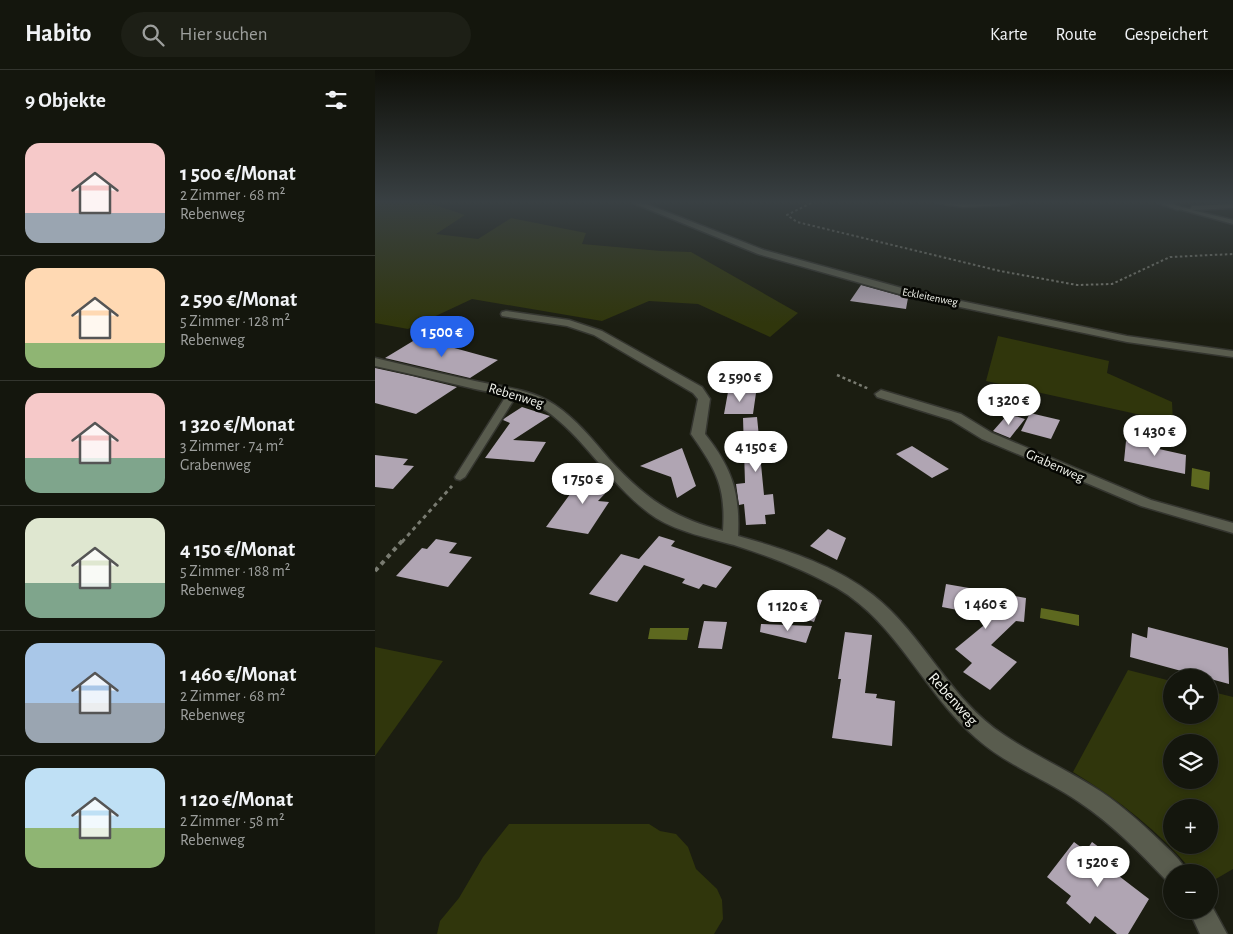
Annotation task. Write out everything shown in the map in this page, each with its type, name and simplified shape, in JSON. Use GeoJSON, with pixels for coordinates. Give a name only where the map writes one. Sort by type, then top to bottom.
{"type":"FeatureCollection","features":[{"type":"Feature","properties":{"kind":"street","name":"Eckleitenweg"},"geometry":{"type":"LineString","coordinates":[[739,243],[761,252],[900,291],[1127,340],[1233,354]]}},
{"type":"Feature","properties":{"kind":"street"},"geometry":{"type":"LineString","coordinates":[[506,314],[548,319],[586,328],[660,366],[698,390],[703,399],[698,434],[715,456],[727,478],[732,516],[731,539]]}},
{"type":"Feature","properties":{"kind":"street","name":"Rebenweg"},"geometry":{"type":"LineString","coordinates":[[375,362],[537,400],[558,412],[618,477],[647,504],[664,516],[683,525],[731,539],[820,572],[848,586],[882,613],[953,703],[981,730],[1004,748],[1086,794],[1145,842],[1166,864]]}},
{"type":"Feature","properties":{"kind":"street","name":"Grabenweg"},"geometry":{"type":"LineString","coordinates":[[881,394],[956,417],[987,436],[1146,503],[1233,528]]}},
{"type":"Feature","properties":{"kind":"street"},"geometry":{"type":"LineString","coordinates":[[1206,919],[1214,934]]}},
{"type":"Feature","properties":{"kind":"lane"},"geometry":{"type":"LineString","coordinates":[[460,477],[513,393]]}},
{"type":"Feature","properties":{"kind":"path"},"geometry":{"type":"LineString","coordinates":[[885,243],[1000,271],[1077,285],[1094,286],[1112,284],[1158,260],[1170,257],[1233,254]]}},
{"type":"Feature","properties":{"kind":"path"},"geometry":{"type":"LineString","coordinates":[[837,375],[881,394]]}},
{"type":"Feature","properties":{"kind":"path"},"geometry":{"type":"LineString","coordinates":[[375,570],[460,477]]}},
{"type":"Feature","properties":{"kind":"shaded area"},"geometry":{"type":"Polygon","coordinates":[[[375,243],[582,243],[691,252],[798,313],[770,337],[698,304],[649,301],[602,321],[472,299],[408,329],[375,323],[375,243]]]}},
{"type":"Feature","properties":{"kind":"shaded area"},"geometry":{"type":"Polygon","coordinates":[[[998,336],[1109,361],[1107,373],[1172,402],[1173,422],[986,381],[998,336]]]}},
{"type":"Feature","properties":{"kind":"shaded area"},"geometry":{"type":"Polygon","coordinates":[[[1192,468],[1210,472],[1209,490],[1191,486],[1192,468]]]}},
{"type":"Feature","properties":{"kind":"shaded area"},"geometry":{"type":"Polygon","coordinates":[[[1041,608],[1079,615],[1079,626],[1040,618],[1041,608]]]}},
{"type":"Feature","properties":{"kind":"shaded area"},"geometry":{"type":"Polygon","coordinates":[[[650,628],[689,628],[687,640],[648,639],[650,628]]]}},
{"type":"Feature","properties":{"kind":"shaded area"},"geometry":{"type":"Polygon","coordinates":[[[375,647],[443,661],[375,756],[375,647]]]}},
{"type":"Feature","properties":{"kind":"shaded area"},"geometry":{"type":"Polygon","coordinates":[[[1128,670],[1163,679],[1163,724],[1218,724],[1218,693],[1233,697],[1233,869],[1218,878],[1218,864],[1186,864],[1177,854],[1218,854],[1218,799],[1163,799],[1163,840],[1106,793],[1073,772],[1128,670]]]}},
{"type":"Feature","properties":{"kind":"shaded area"},"geometry":{"type":"Polygon","coordinates":[[[509,824],[649,824],[660,831],[676,834],[688,847],[696,869],[717,889],[722,900],[723,919],[714,934],[437,934],[440,921],[459,898],[483,857],[509,824]]]}},
{"type":"Feature","properties":{"kind":"building"},"geometry":{"type":"Polygon","coordinates":[[[861,285],[908,298],[906,309],[850,301],[861,285]]]}},
{"type":"Feature","properties":{"kind":"building"},"geometry":{"type":"Polygon","coordinates":[[[418,338],[498,360],[470,378],[385,358],[418,338]]]}},
{"type":"Feature","properties":{"kind":"building"},"geometry":{"type":"Polygon","coordinates":[[[375,368],[457,387],[416,414],[375,403],[375,368]]]}},
{"type":"Feature","properties":{"kind":"building"},"geometry":{"type":"Polygon","coordinates":[[[728,392],[756,393],[753,414],[724,414],[728,392]]]}},
{"type":"Feature","properties":{"kind":"building"},"geometry":{"type":"Polygon","coordinates":[[[522,407],[550,416],[513,440],[546,442],[534,462],[485,458],[510,423],[503,420],[522,407]]]}},
{"type":"Feature","properties":{"kind":"building"},"geometry":{"type":"Polygon","coordinates":[[[1030,413],[1060,420],[1051,439],[1021,431],[1030,413]]]}},
{"type":"Feature","properties":{"kind":"building"},"geometry":{"type":"Polygon","coordinates":[[[1008,414],[1025,419],[1010,438],[993,431],[1008,414]]]}},
{"type":"Feature","properties":{"kind":"building"},"geometry":{"type":"Polygon","coordinates":[[[757,417],[759,437],[782,436],[784,453],[760,454],[764,495],[773,494],[775,514],[765,515],[766,524],[746,525],[744,504],[739,505],[736,484],[745,483],[743,418],[757,417]]]}},
{"type":"Feature","properties":{"kind":"building"},"geometry":{"type":"Polygon","coordinates":[[[1138,440],[1160,445],[1159,449],[1186,455],[1185,474],[1124,461],[1126,441],[1138,444],[1138,440]]]}},
{"type":"Feature","properties":{"kind":"building"},"geometry":{"type":"Polygon","coordinates":[[[912,446],[949,469],[932,478],[896,454],[912,446]]]}},
{"type":"Feature","properties":{"kind":"building"},"geometry":{"type":"Polygon","coordinates":[[[682,448],[696,486],[677,498],[671,477],[640,466],[682,448]]]}},
{"type":"Feature","properties":{"kind":"building"},"geometry":{"type":"Polygon","coordinates":[[[375,455],[408,459],[403,465],[414,466],[393,489],[375,487],[375,455]]]}},
{"type":"Feature","properties":{"kind":"building"},"geometry":{"type":"Polygon","coordinates":[[[587,471],[598,473],[613,485],[598,501],[609,502],[588,534],[546,527],[587,471]]]}},
{"type":"Feature","properties":{"kind":"building"},"geometry":{"type":"Polygon","coordinates":[[[828,529],[846,538],[837,560],[810,546],[828,529]]]}},
{"type":"Feature","properties":{"kind":"building"},"geometry":{"type":"Polygon","coordinates":[[[659,536],[675,541],[671,546],[732,567],[716,588],[703,584],[699,589],[682,583],[685,579],[644,565],[617,602],[589,594],[621,554],[639,559],[659,536]]]}},
{"type":"Feature","properties":{"kind":"building"},"geometry":{"type":"Polygon","coordinates":[[[436,539],[457,543],[449,553],[472,557],[448,587],[396,576],[422,548],[427,549],[436,539]]]}},
{"type":"Feature","properties":{"kind":"building"},"geometry":{"type":"Polygon","coordinates":[[[946,584],[1026,598],[1024,622],[1016,621],[991,645],[1017,662],[990,690],[963,672],[972,663],[955,649],[994,617],[942,607],[946,584]]]}},
{"type":"Feature","properties":{"kind":"building"},"geometry":{"type":"Polygon","coordinates":[[[796,595],[822,600],[814,622],[788,613],[796,595]]]}},
{"type":"Feature","properties":{"kind":"building"},"geometry":{"type":"Polygon","coordinates":[[[704,621],[727,622],[722,649],[698,648],[704,621]]]}},
{"type":"Feature","properties":{"kind":"building"},"geometry":{"type":"Polygon","coordinates":[[[761,624],[812,626],[806,643],[760,632],[761,624]]]}},
{"type":"Feature","properties":{"kind":"building"},"geometry":{"type":"Polygon","coordinates":[[[1148,627],[1228,648],[1229,684],[1218,681],[1218,669],[1174,669],[1130,657],[1132,633],[1147,638],[1148,627]]]}},
{"type":"Feature","properties":{"kind":"building"},"geometry":{"type":"Polygon","coordinates":[[[845,632],[872,635],[865,693],[877,694],[876,698],[895,701],[892,746],[832,738],[841,679],[838,679],[845,632]]]}},
{"type":"Feature","properties":{"kind":"building"},"geometry":{"type":"Polygon","coordinates":[[[1074,842],[1086,851],[1092,842],[1122,864],[1115,873],[1149,899],[1128,934],[1117,934],[1095,916],[1090,924],[1066,903],[1071,896],[1047,877],[1074,842]]]}}]}
